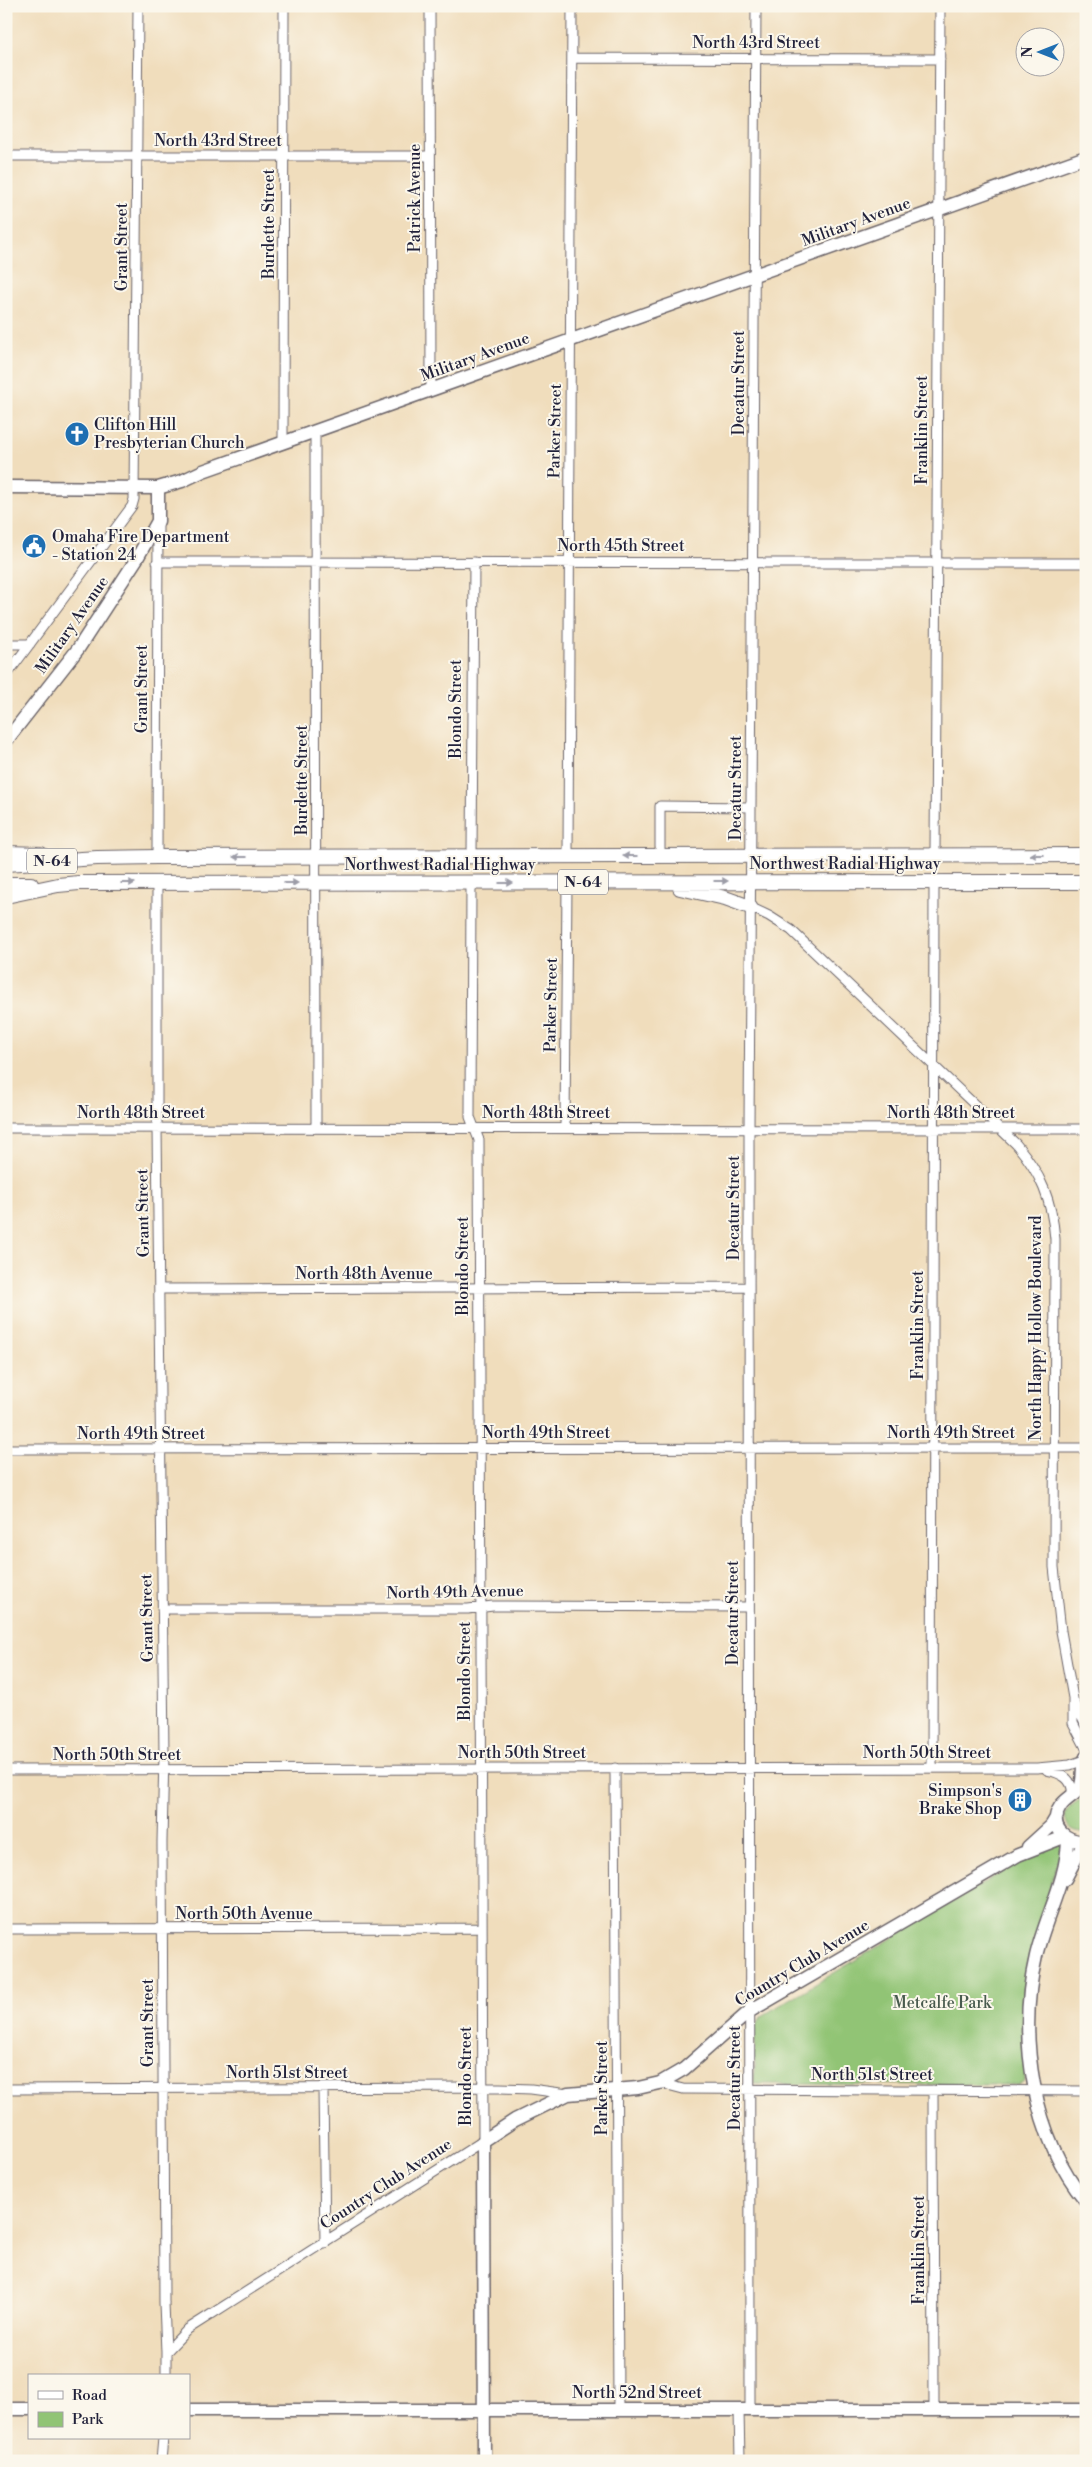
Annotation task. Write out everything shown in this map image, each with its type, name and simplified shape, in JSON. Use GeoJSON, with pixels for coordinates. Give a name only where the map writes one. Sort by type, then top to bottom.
{"type":"FeatureCollection","features":[{"type":"Feature","properties":{"kind":"main road"},"geometry":{"type":"LineString","coordinates":[[6,853],[97,858]]}},
{"type":"Feature","properties":{"kind":"main road","name":"Northwest Radial Highway"},"geometry":{"type":"LineString","coordinates":[[6,864],[97,858],[157,857],[1086,855]]}},
{"type":"Feature","properties":{"kind":"main road"},"geometry":{"type":"LineString","coordinates":[[647,882],[724,898],[750,907]]}},
{"type":"Feature","properties":{"kind":"main road","name":"Northwest Radial Highway"},"geometry":{"type":"LineString","coordinates":[[6,896],[58,885],[80,883],[1086,882]]}},
{"type":"Feature","properties":{"kind":"main road"},"geometry":{"type":"LineString","coordinates":[[6,884],[80,883]]}},
{"type":"Feature","properties":{"kind":"street","name":"Grant Street"},"geometry":{"type":"LineString","coordinates":[[136,489],[138,6]]}},
{"type":"Feature","properties":{"kind":"street","name":"Burdette Street"},"geometry":{"type":"LineString","coordinates":[[283,443],[284,6]]}},
{"type":"Feature","properties":{"kind":"street","name":"Patrick Avenue"},"geometry":{"type":"LineString","coordinates":[[430,6],[431,390]]}},
{"type":"Feature","properties":{"kind":"street","name":"Parker Street"},"geometry":{"type":"LineString","coordinates":[[568,856],[572,6]]}},
{"type":"Feature","properties":{"kind":"street","name":"Decatur Street"},"geometry":{"type":"LineString","coordinates":[[740,2461],[744,2409],[750,2011],[748,1768],[749,1128],[756,6]]}},
{"type":"Feature","properties":{"kind":"street","name":"Franklin Street"},"geometry":{"type":"LineString","coordinates":[[935,855],[940,6]]}},
{"type":"Feature","properties":{"kind":"street","name":"North 43rd Street"},"geometry":{"type":"LineString","coordinates":[[572,58],[940,59]]}},
{"type":"Feature","properties":{"kind":"street","name":"North 43rd Street"},"geometry":{"type":"LineString","coordinates":[[6,156],[430,156]]}},
{"type":"Feature","properties":{"kind":"street","name":"Military Avenue"},"geometry":{"type":"LineString","coordinates":[[158,488],[1086,157]]}},
{"type":"Feature","properties":{"kind":"street","name":"Burdette Street"},"geometry":{"type":"LineString","coordinates":[[315,432],[316,1128]]}},
{"type":"Feature","properties":{"kind":"street"},"geometry":{"type":"LineString","coordinates":[[6,487],[158,488],[158,521]]}},
{"type":"Feature","properties":{"kind":"street"},"geometry":{"type":"LineString","coordinates":[[6,676],[132,506],[136,489]]}},
{"type":"Feature","properties":{"kind":"street","name":"Grant Street"},"geometry":{"type":"LineString","coordinates":[[157,857],[158,521]]}},
{"type":"Feature","properties":{"kind":"street","name":"Military Avenue"},"geometry":{"type":"LineString","coordinates":[[6,741],[87,636],[158,521]]}},
{"type":"Feature","properties":{"kind":"street","name":"North 45th Street"},"geometry":{"type":"LineString","coordinates":[[157,562],[1086,563]]}},
{"type":"Feature","properties":{"kind":"street","name":"Blondo Street"},"geometry":{"type":"LineString","coordinates":[[472,856],[474,562]]}},
{"type":"Feature","properties":{"kind":"street"},"geometry":{"type":"LineString","coordinates":[[6,644],[30,644]]}},
{"type":"Feature","properties":{"kind":"street"},"geometry":{"type":"LineString","coordinates":[[660,856],[660,806],[750,807]]}},
{"type":"Feature","properties":{"kind":"street","name":"Franklin Street"},"geometry":{"type":"LineString","coordinates":[[932,1768],[934,881]]}},
{"type":"Feature","properties":{"kind":"street","name":"Parker Street"},"geometry":{"type":"LineString","coordinates":[[565,1128],[568,882]]}},
{"type":"Feature","properties":{"kind":"street","name":"Grant Street"},"geometry":{"type":"LineString","coordinates":[[157,883],[157,1128],[161,1449],[162,1929],[166,2352]]}},
{"type":"Feature","properties":{"kind":"street","name":"Blondo Street"},"geometry":{"type":"LineString","coordinates":[[471,883],[470,1117],[479,1140],[484,2461]]}},
{"type":"Feature","properties":{"kind":"street","name":"North Happy Hollow Boulevard"},"geometry":{"type":"LineString","coordinates":[[750,907],[791,930],[1000,1128],[1037,1170],[1048,1194],[1054,1217],[1056,1239],[1053,1448],[1055,1591],[1073,1698],[1074,1723],[1085,1755]]}},
{"type":"Feature","properties":{"kind":"street","name":"North 48th Street"},"geometry":{"type":"LineString","coordinates":[[6,1128],[1086,1129]]}},
{"type":"Feature","properties":{"kind":"street","name":"North 48th Avenue"},"geometry":{"type":"LineString","coordinates":[[159,1290],[749,1287]]}},
{"type":"Feature","properties":{"kind":"street","name":"North 49th Street"},"geometry":{"type":"LineString","coordinates":[[6,1449],[1086,1448]]}},
{"type":"Feature","properties":{"kind":"street","name":"North 49th Avenue"},"geometry":{"type":"LineString","coordinates":[[162,1609],[748,1607]]}},
{"type":"Feature","properties":{"kind":"street","name":"North Happy Hollow Boulevard"},"geometry":{"type":"LineString","coordinates":[[1073,1698],[1086,1726]]}},
{"type":"Feature","properties":{"kind":"street","name":"North 50th Street"},"geometry":{"type":"LineString","coordinates":[[6,1770],[1037,1768],[1070,1765],[1085,1755]]}},
{"type":"Feature","properties":{"kind":"street","name":"Country Club Avenue"},"geometry":{"type":"LineString","coordinates":[[1018,1855],[1051,1826],[1059,1808],[1079,1789],[1082,1781],[1085,1755]]}},
{"type":"Feature","properties":{"kind":"street","name":"Parker Street"},"geometry":{"type":"LineString","coordinates":[[615,1768],[618,2408]]}},
{"type":"Feature","properties":{"kind":"street","name":"North 50th Street"},"geometry":{"type":"LineString","coordinates":[[1037,1768],[1057,1772],[1066,1777],[1071,1785],[1072,1795]]}},
{"type":"Feature","properties":{"kind":"street"},"geometry":{"type":"LineString","coordinates":[[1057,1816],[1058,1828],[1066,1838],[1085,1841],[1056,1897],[1036,1955],[1031,1985],[1030,2034],[1036,2090],[1041,2112],[1055,2152],[1065,2172],[1086,2202]]}},
{"type":"Feature","properties":{"kind":"street"},"geometry":{"type":"LineString","coordinates":[[1056,1897],[1066,1838]]}},
{"type":"Feature","properties":{"kind":"street","name":"Country Club Avenue"},"geometry":{"type":"LineString","coordinates":[[166,2352],[188,2329],[536,2108],[568,2094],[617,2090],[660,2083],[684,2069],[750,2011],[1018,1855],[1066,1838]]}},
{"type":"Feature","properties":{"kind":"street","name":"North 50th Avenue"},"geometry":{"type":"LineString","coordinates":[[6,1929],[482,1928]]}},
{"type":"Feature","properties":{"kind":"street","name":"North 51st Street"},"geometry":{"type":"LineString","coordinates":[[660,2083],[683,2090],[1086,2090]]}},
{"type":"Feature","properties":{"kind":"street"},"geometry":{"type":"LineString","coordinates":[[323,2088],[324,2242]]}},
{"type":"Feature","properties":{"kind":"street","name":"North 51st Street"},"geometry":{"type":"LineString","coordinates":[[6,2089],[482,2088],[531,2089],[568,2094]]}},
{"type":"Feature","properties":{"kind":"street","name":"Franklin Street"},"geometry":{"type":"LineString","coordinates":[[933,2090],[934,2410]]}},
{"type":"Feature","properties":{"kind":"street"},"geometry":{"type":"LineString","coordinates":[[166,2352],[166,2374]]}},
{"type":"Feature","properties":{"kind":"street","name":"North 52nd Street"},"geometry":{"type":"LineString","coordinates":[[190,2410],[618,2408],[1086,2410]]}},
{"type":"Feature","properties":{"kind":"street"},"geometry":{"type":"LineString","coordinates":[[6,2409],[28,2409]]}},
{"type":"Feature","properties":{"kind":"street"},"geometry":{"type":"LineString","coordinates":[[161,2461],[163,2440]]}},
{"type":"Feature","properties":{"kind":"green space"},"geometry":{"type":"Polygon","coordinates":[[[1086,1794],[1086,1832],[1075,1831],[1068,1825],[1065,1817],[1070,1807],[1086,1794]]]}},
{"type":"Feature","properties":{"kind":"green space","name":"Metcalfe Park"},"geometry":{"type":"Polygon","coordinates":[[[1063,1843],[1025,1976],[1022,2019],[1026,2073],[1024,2081],[1018,2085],[754,2084],[755,2026],[762,2016],[1046,1846],[1063,1843]]]}},
{"type":"Feature","properties":{"kind":"place","name":"Clifton Hill Presbyterian Church"},"geometry":{"type":"Point","coordinates":[77,434]}},
{"type":"Feature","properties":{"kind":"place","name":"Omaha Fire Department - Station 24"},"geometry":{"type":"Point","coordinates":[34,546]}},
{"type":"Feature","properties":{"kind":"place","name":"Simpson's Brake Shop"},"geometry":{"type":"Point","coordinates":[1020,1800]}}]}
